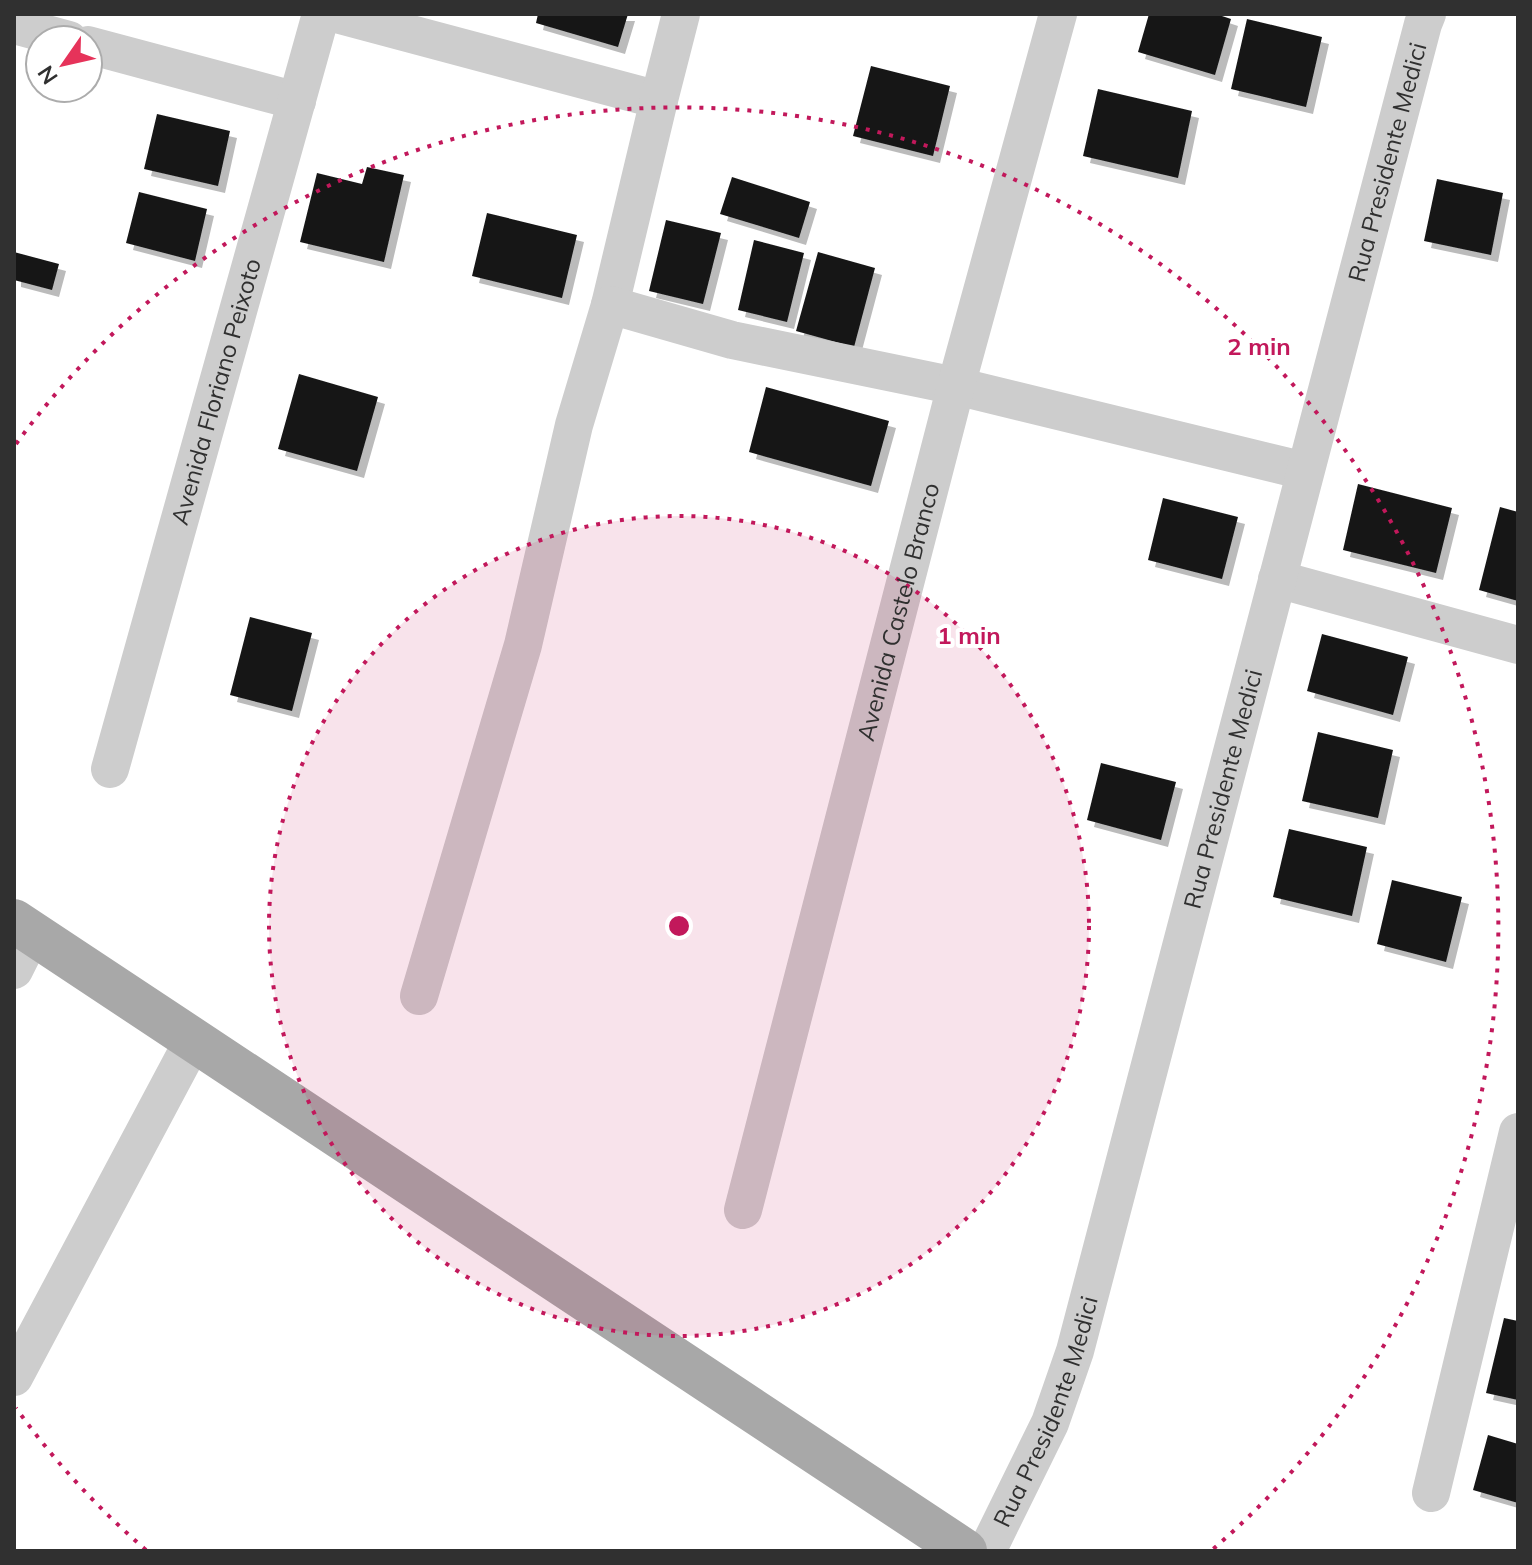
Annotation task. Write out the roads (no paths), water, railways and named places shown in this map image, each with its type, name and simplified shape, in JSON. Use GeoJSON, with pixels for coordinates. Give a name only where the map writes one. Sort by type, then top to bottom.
{"type":"FeatureCollection","features":[{"type":"Feature","properties":{"kind":"main road"},"geometry":{"type":"LineString","coordinates":[[20,941],[194,1039],[965,1551]]}},
{"type":"Feature","properties":{"kind":"street","name":"Avenida Floriano Peixoto"},"geometry":{"type":"LineString","coordinates":[[110,769],[321,14]]}},
{"type":"Feature","properties":{"kind":"street"},"geometry":{"type":"LineString","coordinates":[[336,14],[659,100]]}},
{"type":"Feature","properties":{"kind":"street"},"geometry":{"type":"LineString","coordinates":[[419,996],[523,645],[574,425],[610,305],[681,14]]}},
{"type":"Feature","properties":{"kind":"street","name":"Avenida Castelo Branco"},"geometry":{"type":"LineString","coordinates":[[743,1210],[956,386],[1058,14]]}},
{"type":"Feature","properties":{"kind":"street","name":"Rua Presidente Medici"},"geometry":{"type":"LineString","coordinates":[[987,1551],[1050,1423],[1075,1351],[1427,14]]}},
{"type":"Feature","properties":{"kind":"street"},"geometry":{"type":"LineString","coordinates":[[104,49],[297,101]]}},
{"type":"Feature","properties":{"kind":"street"},"geometry":{"type":"LineString","coordinates":[[610,305],[732,340],[956,386],[1305,471]]}},
{"type":"Feature","properties":{"kind":"street"},"geometry":{"type":"LineString","coordinates":[[1277,579],[1518,645]]}},
{"type":"Feature","properties":{"kind":"street"},"geometry":{"type":"LineString","coordinates":[[14,1377],[194,1039]]}},
{"type":"Feature","properties":{"kind":"street"},"geometry":{"type":"LineString","coordinates":[[1431,1493],[1518,1132]]}}]}
